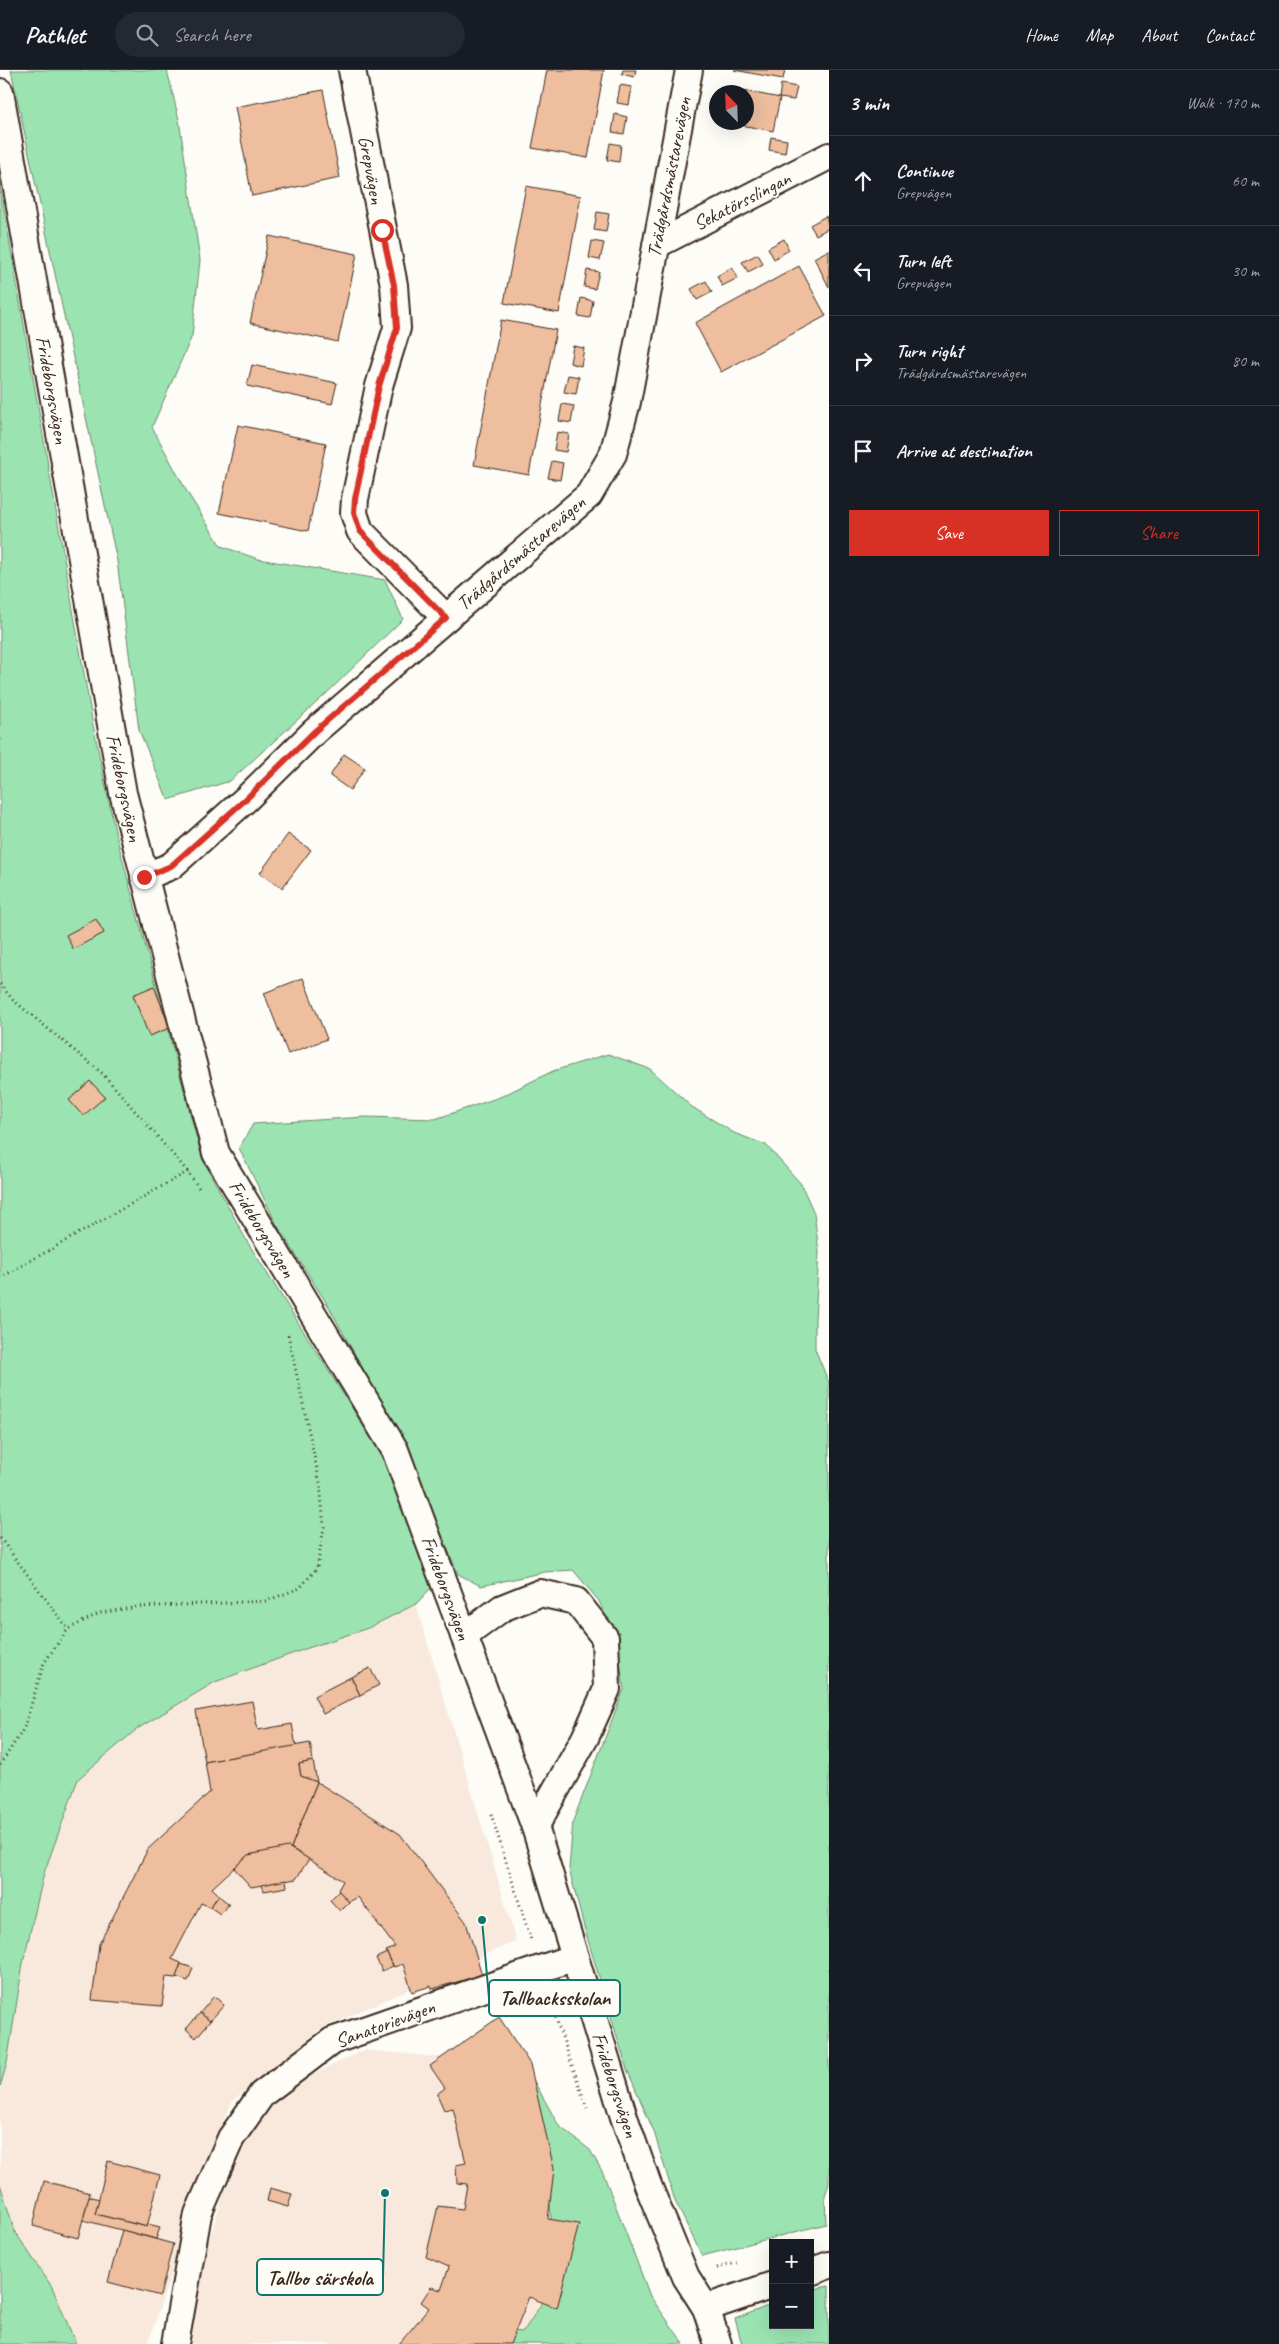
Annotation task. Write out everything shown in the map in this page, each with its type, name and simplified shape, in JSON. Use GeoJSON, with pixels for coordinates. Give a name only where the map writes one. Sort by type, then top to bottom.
{"type":"FeatureCollection","features":[{"type":"Feature","properties":{"kind":"street","name":"Grepvägen"},"geometry":{"type":"LineString","coordinates":[[352,70],[394,285],[397,328],[379,386],[355,499],[354,513],[360,531],[446,618]]}},
{"type":"Feature","properties":{"kind":"street","name":"Trädgårdsmästarevägen"},"geometry":{"type":"LineString","coordinates":[[144,877],[171,866],[246,799],[315,731],[589,496],[613,454],[627,402],[689,70]]}},
{"type":"Feature","properties":{"kind":"street","name":"Frideborgsvägen"},"geometry":{"type":"LineString","coordinates":[[0,92],[122,793],[216,1153],[395,1450],[535,1827],[624,2117],[648,2185],[686,2277],[706,2308],[718,2344]]}},
{"type":"Feature","properties":{"kind":"street","name":"Sekatörsslingan"},"geometry":{"type":"LineString","coordinates":[[656,246],[829,156]]}},
{"type":"Feature","properties":{"kind":"street"},"geometry":{"type":"LineString","coordinates":[[464,1636],[502,1608],[540,1593],[576,1600],[605,1638],[607,1689],[584,1738],[535,1827]]}},
{"type":"Feature","properties":{"kind":"street","name":"Sanatorievägen"},"geometry":{"type":"LineString","coordinates":[[175,2344],[198,2214],[231,2138],[262,2094],[332,2041],[575,1957]]}},
{"type":"Feature","properties":{"kind":"street"},"geometry":{"type":"LineString","coordinates":[[814,2271],[829,2265]]}},
{"type":"Feature","properties":{"kind":"street"},"geometry":{"type":"LineString","coordinates":[[706,2308],[769,2286]]}},
{"type":"Feature","properties":{"kind":"path"},"geometry":{"type":"LineString","coordinates":[[0,984],[13,1000],[103,1074],[188,1172],[204,1196]]}},
{"type":"Feature","properties":{"kind":"path"},"geometry":{"type":"LineString","coordinates":[[0,1278],[188,1172],[216,1153]]}},
{"type":"Feature","properties":{"kind":"path"},"geometry":{"type":"LineString","coordinates":[[0,1765],[24,1728],[44,1663],[68,1628],[100,1613],[128,1609],[266,1601],[300,1588],[317,1568],[324,1527],[320,1483],[288,1333]]}},
{"type":"Feature","properties":{"kind":"path"},"geometry":{"type":"LineString","coordinates":[[0,1538],[68,1628]]}},
{"type":"Feature","properties":{"kind":"shaded area"},"geometry":{"type":"Polygon","coordinates":[[[416,1604],[516,1941],[319,2030],[232,2102],[198,2175],[172,2271],[148,2344],[76,2344],[52,2287],[15,2232],[0,2184],[0,2087],[7,2063],[23,1963],[44,1873],[78,1779],[137,1729],[215,1682],[368,1628],[416,1604]]]}},
{"type":"Feature","properties":{"kind":"shaded area"},"geometry":{"type":"Polygon","coordinates":[[[365,2050],[457,2059],[535,2155],[550,2204],[553,2242],[544,2300],[523,2332],[474,2328],[442,2344],[189,2344],[201,2267],[227,2182],[255,2121],[297,2082],[365,2050]]]}},
{"type":"Feature","properties":{"kind":"green space"},"geometry":{"type":"Polygon","coordinates":[[[11,70],[167,70],[179,120],[200,260],[192,336],[152,427],[187,492],[221,546],[258,559],[385,580],[403,619],[327,693],[230,781],[168,800],[139,730],[117,561],[11,70]]]}},
{"type":"Feature","properties":{"kind":"green space"},"geometry":{"type":"Polygon","coordinates":[[[0,186],[92,720],[115,831],[202,1158],[248,1243],[391,1470],[432,1587],[416,1604],[368,1628],[215,1682],[137,1729],[78,1779],[44,1873],[23,1963],[7,2063],[0,2087],[0,186]]]}},
{"type":"Feature","properties":{"kind":"green space"},"geometry":{"type":"Polygon","coordinates":[[[608,1054],[650,1069],[692,1107],[734,1133],[766,1145],[801,1184],[814,1213],[819,1252],[815,1349],[829,1383],[829,2184],[825,2195],[826,2224],[702,2256],[675,2201],[654,2132],[627,2069],[584,1927],[569,1869],[573,1821],[624,1689],[616,1638],[599,1601],[573,1570],[545,1572],[481,1586],[458,1574],[404,1444],[329,1307],[277,1225],[239,1148],[253,1124],[365,1117],[435,1119],[500,1097],[553,1071],[608,1054]]]}},
{"type":"Feature","properties":{"kind":"green space"},"geometry":{"type":"Polygon","coordinates":[[[526,2067],[559,2126],[590,2150],[603,2173],[650,2296],[684,2344],[442,2344],[474,2328],[523,2332],[544,2300],[553,2242],[550,2204],[535,2155],[526,2067]]]}},
{"type":"Feature","properties":{"kind":"green space"},"geometry":{"type":"Polygon","coordinates":[[[0,2184],[15,2232],[52,2287],[76,2344],[0,2344],[0,2184]]]}},
{"type":"Feature","properties":{"kind":"green space"},"geometry":{"type":"Polygon","coordinates":[[[829,2286],[829,2344],[742,2344],[735,2319],[769,2306],[769,2329],[814,2329],[814,2289],[829,2286]]]}},
{"type":"Feature","properties":{"kind":"building"},"geometry":{"type":"Polygon","coordinates":[[[547,70],[604,70],[588,158],[532,148],[547,70]]]}},
{"type":"Feature","properties":{"kind":"building"},"geometry":{"type":"Polygon","coordinates":[[[623,70],[636,70],[634,77],[622,74],[623,70]]]}},
{"type":"Feature","properties":{"kind":"building"},"geometry":{"type":"Polygon","coordinates":[[[734,70],[785,70],[783,79],[734,70]]]}},
{"type":"Feature","properties":{"kind":"building"},"geometry":{"type":"Polygon","coordinates":[[[781,84],[797,87],[794,100],[779,98],[781,84]]]}},
{"type":"Feature","properties":{"kind":"building"},"geometry":{"type":"Polygon","coordinates":[[[620,85],[632,87],[629,105],[617,103],[620,85]]]}},
{"type":"Feature","properties":{"kind":"building"},"geometry":{"type":"Polygon","coordinates":[[[323,90],[340,178],[252,196],[235,107],[323,90]]]}},
{"type":"Feature","properties":{"kind":"building"},"geometry":{"type":"Polygon","coordinates":[[[754,93],[780,98],[773,131],[754,127],[754,93]]]}},
{"type":"Feature","properties":{"kind":"building"},"geometry":{"type":"Polygon","coordinates":[[[615,114],[627,117],[624,134],[612,132],[615,114]]]}},
{"type":"Feature","properties":{"kind":"building"},"geometry":{"type":"Polygon","coordinates":[[[771,137],[787,140],[785,153],[769,150],[771,137]]]}},
{"type":"Feature","properties":{"kind":"building"},"geometry":{"type":"Polygon","coordinates":[[[610,143],[621,145],[619,162],[607,160],[610,143]]]}},
{"type":"Feature","properties":{"kind":"building"},"geometry":{"type":"Polygon","coordinates":[[[526,186],[581,196],[559,313],[504,303],[526,186]]]}},
{"type":"Feature","properties":{"kind":"building"},"geometry":{"type":"Polygon","coordinates":[[[597,212],[609,214],[606,232],[594,230],[597,212]]]}},
{"type":"Feature","properties":{"kind":"building"},"geometry":{"type":"Polygon","coordinates":[[[826,216],[829,228],[816,235],[810,225],[826,216]]]}},
{"type":"Feature","properties":{"kind":"building"},"geometry":{"type":"Polygon","coordinates":[[[269,236],[357,254],[338,342],[250,323],[269,236]]]}},
{"type":"Feature","properties":{"kind":"building"},"geometry":{"type":"Polygon","coordinates":[[[784,239],[789,250],[774,259],[768,248],[784,239]]]}},
{"type":"Feature","properties":{"kind":"building"},"geometry":{"type":"Polygon","coordinates":[[[592,241],[604,243],[600,260],[589,258],[592,241]]]}},
{"type":"Feature","properties":{"kind":"building"},"geometry":{"type":"Polygon","coordinates":[[[829,250],[829,287],[814,258],[829,250]]]}},
{"type":"Feature","properties":{"kind":"building"},"geometry":{"type":"Polygon","coordinates":[[[758,254],[763,264],[748,272],[742,262],[758,254]]]}},
{"type":"Feature","properties":{"kind":"building"},"geometry":{"type":"Polygon","coordinates":[[[799,266],[826,316],[721,372],[695,323],[799,266]]]}},
{"type":"Feature","properties":{"kind":"building"},"geometry":{"type":"Polygon","coordinates":[[[732,267],[738,278],[722,286],[717,276],[732,267]]]}},
{"type":"Feature","properties":{"kind":"building"},"geometry":{"type":"Polygon","coordinates":[[[587,270],[599,272],[595,289],[584,287],[587,270]]]}},
{"type":"Feature","properties":{"kind":"building"},"geometry":{"type":"Polygon","coordinates":[[[706,281],[712,292],[697,300],[691,289],[706,281]]]}},
{"type":"Feature","properties":{"kind":"building"},"geometry":{"type":"Polygon","coordinates":[[[581,298],[593,301],[590,318],[578,316],[581,298]]]}},
{"type":"Feature","properties":{"kind":"building"},"geometry":{"type":"Polygon","coordinates":[[[501,320],[556,330],[529,475],[474,465],[501,320]]]}},
{"type":"Feature","properties":{"kind":"building"},"geometry":{"type":"Polygon","coordinates":[[[573,346],[584,348],[581,366],[570,363],[573,346]]]}},
{"type":"Feature","properties":{"kind":"building"},"geometry":{"type":"Polygon","coordinates":[[[252,365],[337,383],[332,404],[247,386],[252,365]]]}},
{"type":"Feature","properties":{"kind":"building"},"geometry":{"type":"Polygon","coordinates":[[[568,375],[579,377],[576,394],[564,392],[568,375]]]}},
{"type":"Feature","properties":{"kind":"building"},"geometry":{"type":"Polygon","coordinates":[[[562,404],[574,406],[571,423],[559,421],[562,404]]]}},
{"type":"Feature","properties":{"kind":"building"},"geometry":{"type":"Polygon","coordinates":[[[238,425],[326,443],[308,531],[219,513],[238,425]]]}},
{"type":"Feature","properties":{"kind":"building"},"geometry":{"type":"Polygon","coordinates":[[[557,432],[569,434],[566,452],[554,450],[557,432]]]}},
{"type":"Feature","properties":{"kind":"building"},"geometry":{"type":"Polygon","coordinates":[[[552,461],[563,463],[560,480],[548,478],[552,461]]]}},
{"type":"Feature","properties":{"kind":"building"},"geometry":{"type":"Polygon","coordinates":[[[344,754],[365,768],[350,790],[330,776],[344,754]]]}},
{"type":"Feature","properties":{"kind":"building"},"geometry":{"type":"Polygon","coordinates":[[[288,834],[311,850],[282,888],[260,873],[288,834]]]}},
{"type":"Feature","properties":{"kind":"building"},"geometry":{"type":"Polygon","coordinates":[[[96,919],[104,933],[73,949],[66,935],[96,919]]]}},
{"type":"Feature","properties":{"kind":"building"},"geometry":{"type":"Polygon","coordinates":[[[303,978],[327,1039],[288,1054],[264,993],[303,978]]]}},
{"type":"Feature","properties":{"kind":"building"},"geometry":{"type":"Polygon","coordinates":[[[154,986],[170,1028],[149,1036],[133,995],[154,986]]]}},
{"type":"Feature","properties":{"kind":"building"},"geometry":{"type":"Polygon","coordinates":[[[90,1081],[105,1097],[83,1116],[69,1100],[90,1081]]]}},
{"type":"Feature","properties":{"kind":"building"},"geometry":{"type":"Polygon","coordinates":[[[370,1668],[379,1685],[360,1695],[351,1677],[370,1668]]]}},
{"type":"Feature","properties":{"kind":"building"},"geometry":{"type":"Polygon","coordinates":[[[351,1677],[360,1695],[323,1714],[314,1696],[351,1677]]]}},
{"type":"Feature","properties":{"kind":"building"},"geometry":{"type":"Polygon","coordinates":[[[252,1701],[258,1730],[292,1724],[296,1746],[205,1762],[196,1711],[252,1701]]]}},
{"type":"Feature","properties":{"kind":"building"},"geometry":{"type":"Polygon","coordinates":[[[310,1743],[313,1761],[299,1764],[301,1776],[317,1782],[291,1848],[248,1855],[212,1888],[219,1895],[210,1907],[201,1903],[172,1959],[181,1963],[176,1978],[166,1977],[162,2006],[92,2000],[99,1944],[148,1849],[210,1792],[205,1762],[310,1743]]]}},
{"type":"Feature","properties":{"kind":"building"},"geometry":{"type":"Polygon","coordinates":[[[313,1761],[317,1782],[301,1776],[299,1764],[313,1761]]]}},
{"type":"Feature","properties":{"kind":"building"},"geometry":{"type":"Polygon","coordinates":[[[317,1782],[400,1834],[466,1922],[482,1975],[432,1989],[431,1986],[412,1992],[403,1964],[394,1967],[386,1951],[395,1947],[358,1897],[349,1902],[338,1890],[343,1881],[291,1848],[317,1782]]]}},
{"type":"Feature","properties":{"kind":"building"},"geometry":{"type":"Polygon","coordinates":[[[288,1847],[309,1859],[296,1879],[251,1887],[234,1868],[248,1855],[288,1847]]]}},
{"type":"Feature","properties":{"kind":"building"},"geometry":{"type":"Polygon","coordinates":[[[286,1880],[287,1887],[264,1891],[262,1885],[286,1880]]]}},
{"type":"Feature","properties":{"kind":"building"},"geometry":{"type":"Polygon","coordinates":[[[339,1891],[349,1902],[340,1911],[330,1900],[339,1891]]]}},
{"type":"Feature","properties":{"kind":"building"},"geometry":{"type":"Polygon","coordinates":[[[219,1896],[229,1904],[220,1914],[210,1907],[219,1896]]]}},
{"type":"Feature","properties":{"kind":"building"},"geometry":{"type":"Polygon","coordinates":[[[387,1953],[393,1966],[382,1971],[376,1958],[387,1953]]]}},
{"type":"Feature","properties":{"kind":"building"},"geometry":{"type":"Polygon","coordinates":[[[181,1964],[193,1968],[188,1981],[176,1977],[181,1964]]]}},
{"type":"Feature","properties":{"kind":"building"},"geometry":{"type":"Polygon","coordinates":[[[214,1996],[224,2005],[210,2021],[200,2013],[214,1996]]]}},
{"type":"Feature","properties":{"kind":"building"},"geometry":{"type":"Polygon","coordinates":[[[200,2013],[210,2021],[196,2038],[186,2029],[200,2013]]]}},
{"type":"Feature","properties":{"kind":"building"},"geometry":{"type":"Polygon","coordinates":[[[499,2017],[530,2064],[554,2169],[548,2219],[579,2224],[557,2308],[529,2297],[510,2344],[399,2344],[429,2308],[421,2302],[431,2287],[441,2290],[449,2267],[426,2257],[438,2206],[463,2209],[467,2184],[457,2183],[456,2165],[466,2163],[453,2108],[444,2110],[437,2094],[445,2088],[430,2066],[499,2017]]]}},
{"type":"Feature","properties":{"kind":"building"},"geometry":{"type":"Polygon","coordinates":[[[108,2161],[160,2175],[147,2227],[95,2214],[108,2161]]]}},
{"type":"Feature","properties":{"kind":"building"},"geometry":{"type":"Polygon","coordinates":[[[44,2181],[90,2193],[78,2238],[33,2226],[44,2181]]]}},
{"type":"Feature","properties":{"kind":"building"},"geometry":{"type":"Polygon","coordinates":[[[270,2188],[292,2194],[288,2207],[267,2201],[270,2188]]]}},
{"type":"Feature","properties":{"kind":"building"},"geometry":{"type":"Polygon","coordinates":[[[89,2196],[99,2199],[95,2214],[147,2227],[148,2224],[160,2227],[156,2239],[83,2220],[89,2196]]]}},
{"type":"Feature","properties":{"kind":"building"},"geometry":{"type":"Polygon","coordinates":[[[122,2230],[173,2244],[160,2296],[108,2282],[122,2230]]]}},
{"type":"Feature","properties":{"kind":"place","name":"Tallbacksskolan"},"geometry":{"type":"Point","coordinates":[482,1920]}},
{"type":"Feature","properties":{"kind":"place","name":"Tallbo särskola"},"geometry":{"type":"Point","coordinates":[385,2193]}},
{"type":"Feature","properties":{"kind":"route"},"geometry":{"type":"LineString","coordinates":[[144,877],[171,866],[246,799],[315,731],[423,640],[446,618],[360,531],[354,513],[355,499],[379,386],[397,328],[394,285],[382,230]]}}]}
